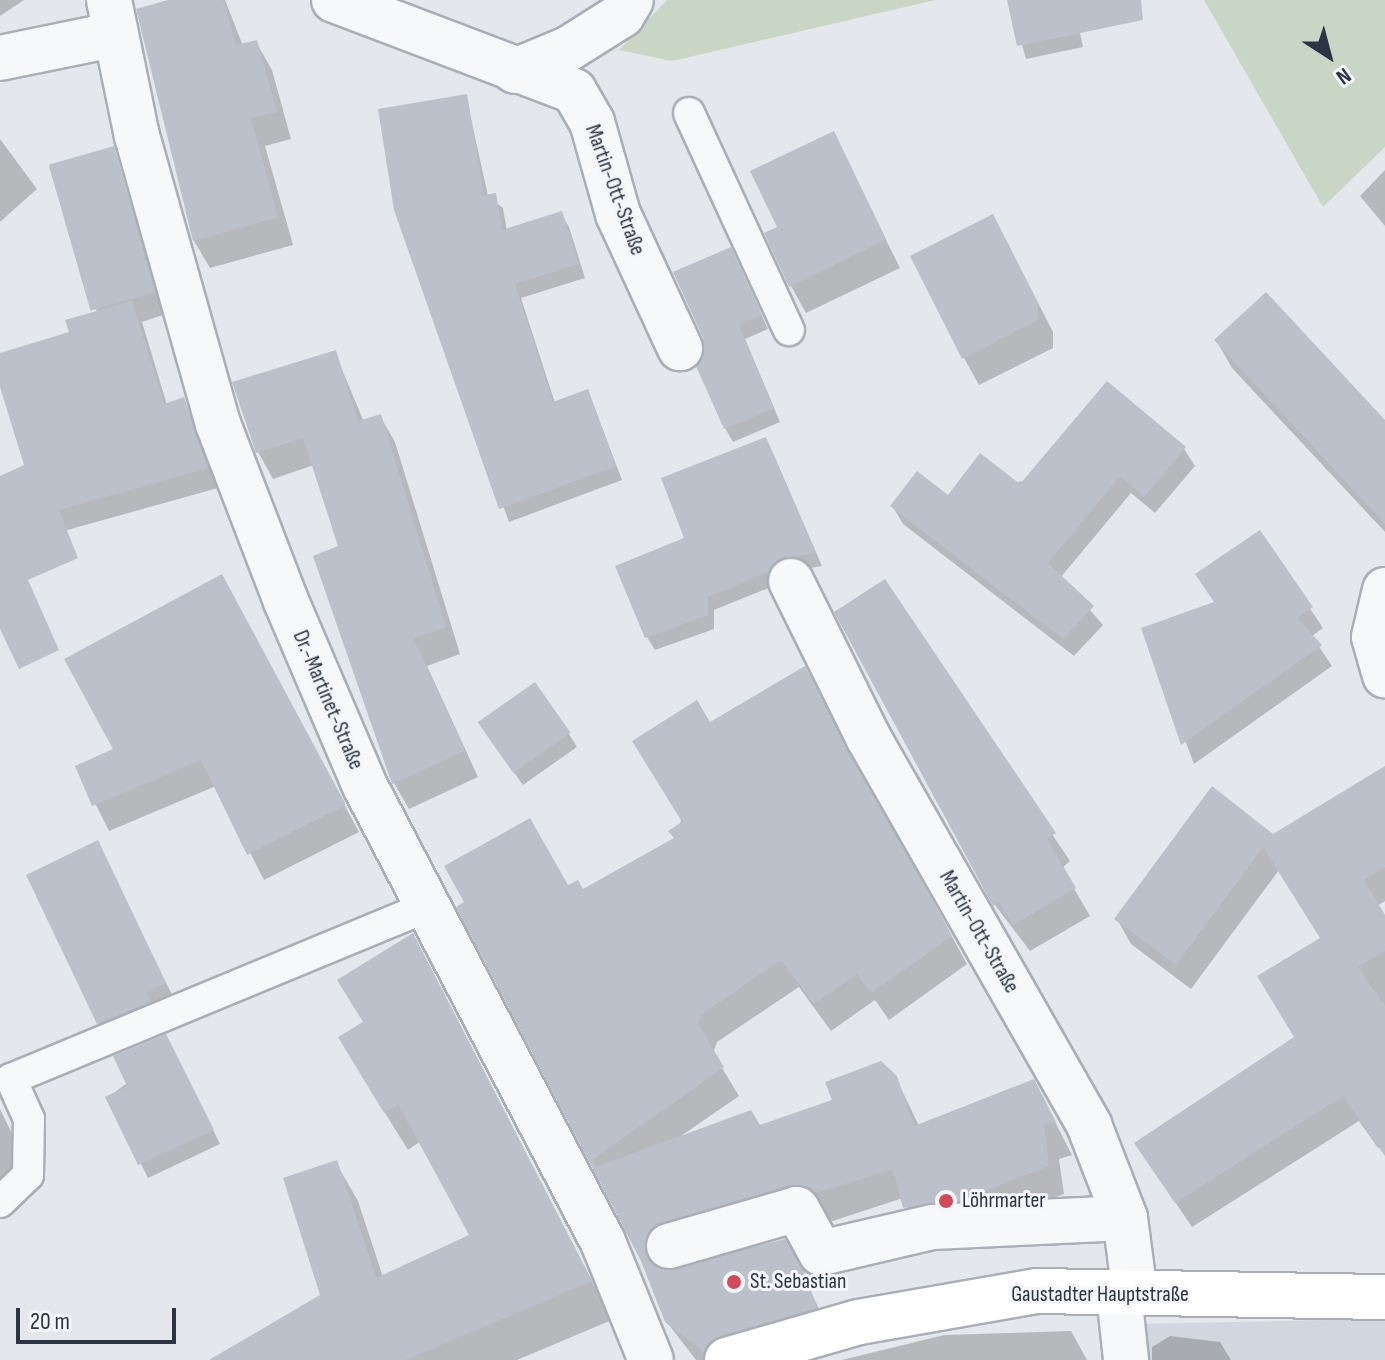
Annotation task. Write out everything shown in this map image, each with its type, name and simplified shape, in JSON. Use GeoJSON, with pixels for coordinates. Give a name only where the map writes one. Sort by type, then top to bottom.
{"type":"FeatureCollection","features":[{"type":"Feature","properties":{"kind":"street","name":"Martin-Ott-Straße"},"geometry":{"type":"LineString","coordinates":[[334,0],[574,91],[592,122],[618,214],[680,348]]}},
{"type":"Feature","properties":{"kind":"street"},"geometry":{"type":"LineString","coordinates":[[515,71],[568,49],[622,15],[631,0]]}},
{"type":"Feature","properties":{"kind":"street"},"geometry":{"type":"LineString","coordinates":[[0,58],[111,17]]}},
{"type":"Feature","properties":{"kind":"street","name":"Dr.-Martinet-Straße"},"geometry":{"type":"LineString","coordinates":[[111,17],[218,424],[365,786],[603,1242],[651,1360]]}},
{"type":"Feature","properties":{"kind":"street","name":"Martin-Ott-Straße"},"geometry":{"type":"LineString","coordinates":[[791,581],[868,737],[1089,1125],[1125,1218],[1126,1360]]}},
{"type":"Feature","properties":{"kind":"street"},"geometry":{"type":"LineString","coordinates":[[1385,590],[1374,637],[1385,675]]}},
{"type":"Feature","properties":{"kind":"street"},"geometry":{"type":"LineString","coordinates":[[669,1246],[797,1209],[821,1253],[933,1227],[1125,1218]]}},
{"type":"Feature","properties":{"kind":"street","name":"Gaustadter Hauptstraße"},"geometry":{"type":"LineString","coordinates":[[739,1358],[967,1299],[1127,1294],[1385,1297]]}},
{"type":"Feature","properties":{"kind":"lane"},"geometry":{"type":"LineString","coordinates":[[689,113],[789,330]]}},
{"type":"Feature","properties":{"kind":"lane"},"geometry":{"type":"LineString","coordinates":[[0,1202],[28,1175],[29,1119],[11,1079],[427,907]]}},
{"type":"Feature","properties":{"kind":"shaded area"},"geometry":{"type":"Polygon","coordinates":[[[1385,1319],[1385,1360],[1147,1360],[1135,1324],[1385,1319]]]}},
{"type":"Feature","properties":{"kind":"green space"},"geometry":{"type":"Polygon","coordinates":[[[667,0],[935,0],[672,61],[619,50],[667,0]]]}},
{"type":"Feature","properties":{"kind":"green space"},"geometry":{"type":"Polygon","coordinates":[[[1204,0],[1385,0],[1385,147],[1323,207],[1204,0]]]}},
{"type":"Feature","properties":{"kind":"building"},"geometry":{"type":"Polygon","coordinates":[[[168,0],[223,0],[236,45],[257,40],[277,112],[251,118],[278,217],[193,241],[136,9],[168,0]]]}},
{"type":"Feature","properties":{"kind":"building"},"geometry":{"type":"Polygon","coordinates":[[[1007,0],[1141,0],[1143,20],[1017,46],[1007,0]]]}},
{"type":"Feature","properties":{"kind":"building"},"geometry":{"type":"Polygon","coordinates":[[[467,94],[484,195],[496,193],[502,230],[562,211],[579,264],[515,284],[553,402],[588,389],[616,466],[499,509],[394,210],[378,109],[467,94]]]}},
{"type":"Feature","properties":{"kind":"building"},"geometry":{"type":"Polygon","coordinates":[[[834,131],[886,239],[789,287],[764,233],[777,227],[750,171],[834,131]]]}},
{"type":"Feature","properties":{"kind":"building"},"geometry":{"type":"Polygon","coordinates":[[[114,146],[156,292],[91,311],[49,165],[114,146]]]}},
{"type":"Feature","properties":{"kind":"building"},"geometry":{"type":"Polygon","coordinates":[[[993,214],[1038,303],[1038,320],[962,359],[910,256],[993,214]]]}},
{"type":"Feature","properties":{"kind":"building"},"geometry":{"type":"Polygon","coordinates":[[[731,247],[762,315],[739,325],[774,408],[724,429],[696,366],[703,338],[673,272],[731,247]]]}},
{"type":"Feature","properties":{"kind":"building"},"geometry":{"type":"Polygon","coordinates":[[[1266,292],[1385,420],[1385,524],[1214,340],[1266,292]]]}},
{"type":"Feature","properties":{"kind":"building"},"geometry":{"type":"Polygon","coordinates":[[[132,301],[164,404],[184,397],[208,468],[59,510],[78,558],[28,580],[59,650],[19,669],[0,629],[0,476],[24,465],[0,387],[0,353],[69,332],[65,320],[132,301]]]}},
{"type":"Feature","properties":{"kind":"building"},"geometry":{"type":"Polygon","coordinates":[[[336,350],[358,421],[381,414],[446,627],[414,639],[465,751],[392,784],[313,556],[338,546],[303,438],[256,453],[232,382],[336,350]]]}},
{"type":"Feature","properties":{"kind":"building"},"geometry":{"type":"Polygon","coordinates":[[[1107,381],[1186,447],[1144,497],[1120,476],[1048,563],[1094,606],[1063,639],[890,506],[917,471],[948,495],[980,453],[1020,484],[1107,381]]]}},
{"type":"Feature","properties":{"kind":"building"},"geometry":{"type":"Polygon","coordinates":[[[766,437],[816,553],[779,559],[768,572],[708,597],[708,615],[645,638],[615,566],[684,538],[661,478],[766,437]]]}},
{"type":"Feature","properties":{"kind":"building"},"geometry":{"type":"Polygon","coordinates":[[[1260,530],[1313,607],[1297,618],[1322,645],[1181,745],[1141,628],[1214,602],[1195,574],[1260,530]]]}},
{"type":"Feature","properties":{"kind":"building"},"geometry":{"type":"Polygon","coordinates":[[[222,574],[346,805],[247,855],[201,760],[92,806],[75,766],[113,749],[64,659],[222,574]]]}},
{"type":"Feature","properties":{"kind":"building"},"geometry":{"type":"Polygon","coordinates":[[[885,579],[1056,833],[1047,839],[1076,888],[1013,925],[999,902],[993,906],[834,612],[885,579]]]}},
{"type":"Feature","properties":{"kind":"building"},"geometry":{"type":"Polygon","coordinates":[[[805,666],[952,936],[871,993],[857,974],[814,1004],[781,960],[702,1014],[698,1024],[724,1067],[592,1160],[596,1167],[751,1110],[760,1125],[832,1100],[825,1082],[881,1061],[897,1076],[914,1126],[1034,1079],[1056,1122],[1044,1125],[1049,1166],[959,1201],[903,1208],[893,1169],[816,1193],[790,1185],[652,1228],[645,1252],[662,1270],[785,1239],[804,1270],[817,1308],[720,1336],[704,1352],[665,1322],[641,1261],[456,907],[464,902],[444,866],[530,818],[568,885],[578,880],[583,889],[674,838],[668,831],[682,822],[632,741],[697,700],[710,722],[805,666]]]}},
{"type":"Feature","properties":{"kind":"building"},"geometry":{"type":"Polygon","coordinates":[[[535,682],[571,733],[513,773],[478,722],[535,682]]]}},
{"type":"Feature","properties":{"kind":"building"},"geometry":{"type":"Polygon","coordinates":[[[1385,766],[1385,867],[1364,880],[1385,915],[1385,951],[1358,967],[1385,1006],[1385,1156],[1343,1096],[1175,1203],[1134,1143],[1294,1037],[1257,976],[1320,938],[1263,847],[1176,965],[1114,919],[1212,786],[1273,834],[1385,766]]]}},
{"type":"Feature","properties":{"kind":"building"},"geometry":{"type":"Polygon","coordinates":[[[98,840],[166,983],[146,992],[151,1002],[97,1024],[26,875],[98,840]]]}},
{"type":"Feature","properties":{"kind":"building"},"geometry":{"type":"Polygon","coordinates":[[[413,933],[592,1281],[405,1360],[209,1360],[320,1295],[283,1178],[337,1160],[376,1278],[469,1235],[398,1104],[384,1113],[338,1037],[363,1022],[337,980],[413,933]]]}},
{"type":"Feature","properties":{"kind":"building"},"geometry":{"type":"Polygon","coordinates":[[[166,1034],[214,1130],[138,1165],[105,1097],[127,1086],[113,1056],[166,1034]]]}},
{"type":"Feature","properties":{"kind":"place","name":"Löhrmarter"},"geometry":{"type":"Point","coordinates":[946,1201]}},
{"type":"Feature","properties":{"kind":"place","name":"St. Sebastian"},"geometry":{"type":"Point","coordinates":[734,1282]}}]}
